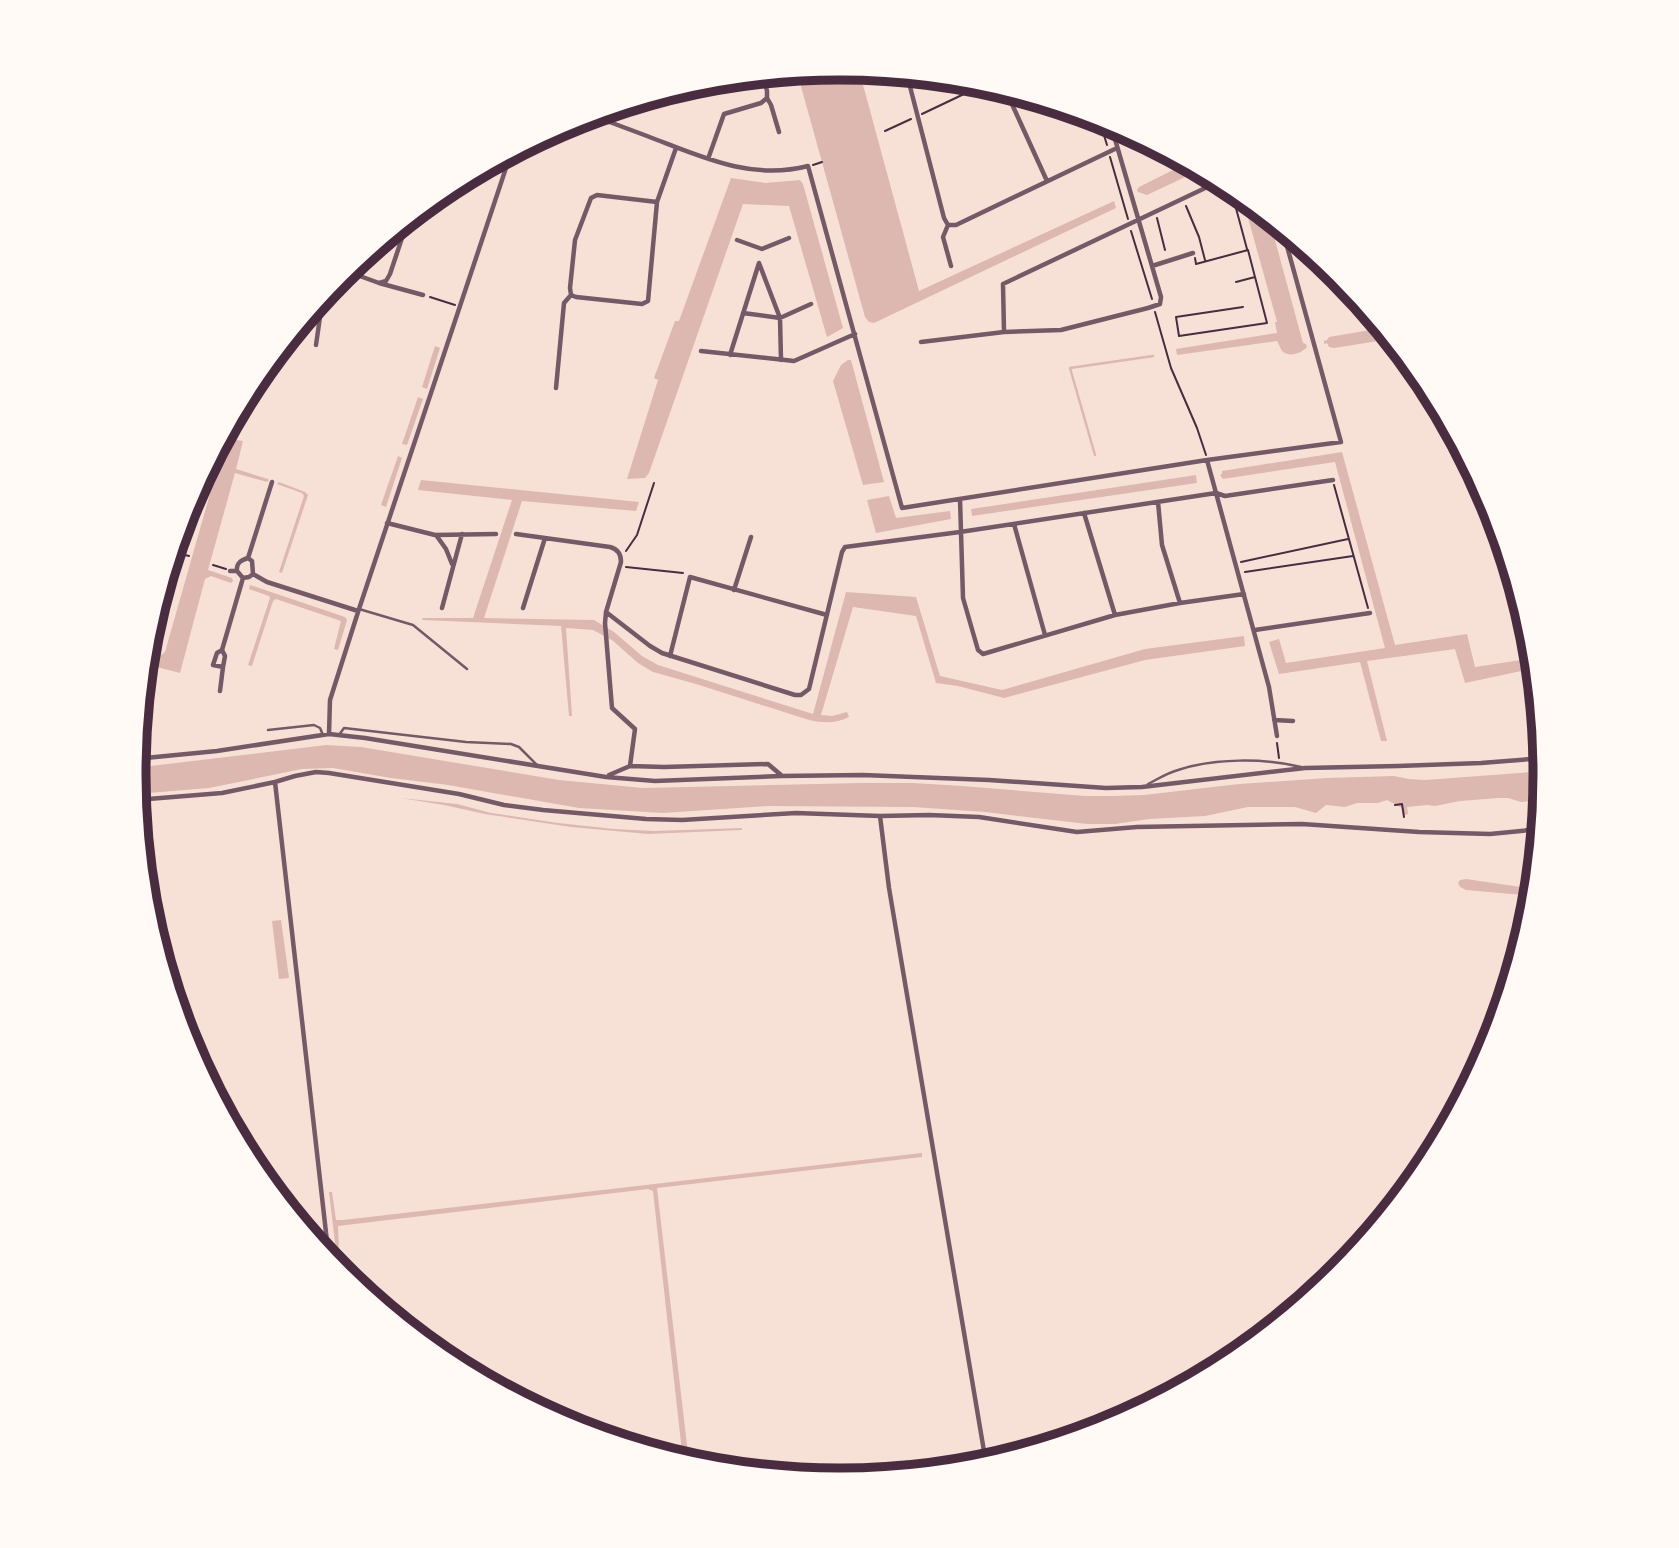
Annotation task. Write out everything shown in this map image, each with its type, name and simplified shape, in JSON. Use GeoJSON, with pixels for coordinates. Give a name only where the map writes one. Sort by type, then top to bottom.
{"type":"FeatureCollection","features":[{"type":"Feature","properties":{"kind":"street"},"geometry":{"type":"LineString","coordinates":[[909,84],[948,225]]}},
{"type":"Feature","properties":{"kind":"street"},"geometry":{"type":"LineString","coordinates":[[708,159],[724,114],[761,103],[766,98],[765,85]]}},
{"type":"Feature","properties":{"kind":"street"},"geometry":{"type":"LineString","coordinates":[[766,98],[771,105],[779,132]]}},
{"type":"Feature","properties":{"kind":"street"},"geometry":{"type":"LineString","coordinates":[[1011,102],[1047,181]]}},
{"type":"Feature","properties":{"kind":"street"},"geometry":{"type":"LineString","coordinates":[[608,122],[708,159],[751,170],[786,171],[808,166],[902,508],[1207,460],[1341,442],[1286,244]]}},
{"type":"Feature","properties":{"kind":"street"},"geometry":{"type":"LineString","coordinates":[[921,342],[1004,332],[1061,330],[1160,304],[1152,266],[1114,137]]}},
{"type":"Feature","properties":{"kind":"street"},"geometry":{"type":"LineString","coordinates":[[657,202],[597,195],[591,198],[575,240],[569,288],[571,295],[576,298],[642,304],[648,301],[657,202],[676,148]]}},
{"type":"Feature","properties":{"kind":"street"},"geometry":{"type":"LineString","coordinates":[[948,225],[956,225],[1117,148]]}},
{"type":"Feature","properties":{"kind":"street"},"geometry":{"type":"LineString","coordinates":[[326,735],[330,700],[358,610],[507,166]]}},
{"type":"Feature","properties":{"kind":"street"},"geometry":{"type":"LineString","coordinates":[[1004,332],[1003,284],[1208,187]]}},
{"type":"Feature","properties":{"kind":"street"},"geometry":{"type":"LineString","coordinates":[[948,225],[943,237],[951,266]]}},
{"type":"Feature","properties":{"kind":"street"},"geometry":{"type":"LineString","coordinates":[[379,283],[386,281],[390,274],[403,236]]}},
{"type":"Feature","properties":{"kind":"street"},"geometry":{"type":"LineString","coordinates":[[737,240],[762,249],[789,238]]}},
{"type":"Feature","properties":{"kind":"street"},"geometry":{"type":"LineString","coordinates":[[1152,266],[1193,253]]}},
{"type":"Feature","properties":{"kind":"street"},"geometry":{"type":"LineString","coordinates":[[730,355],[760,262],[780,317],[781,360]]}},
{"type":"Feature","properties":{"kind":"street"},"geometry":{"type":"LineString","coordinates":[[358,275],[423,295]]}},
{"type":"Feature","properties":{"kind":"street"},"geometry":{"type":"LineString","coordinates":[[556,388],[564,303],[571,295]]}},
{"type":"Feature","properties":{"kind":"street"},"geometry":{"type":"LineString","coordinates":[[743,313],[780,317],[811,304]]}},
{"type":"Feature","properties":{"kind":"street"},"geometry":{"type":"LineString","coordinates":[[316,345],[320,314]]}},
{"type":"Feature","properties":{"kind":"street"},"geometry":{"type":"LineString","coordinates":[[701,351],[794,361],[855,334]]}},
{"type":"Feature","properties":{"kind":"street"},"geometry":{"type":"LineString","coordinates":[[1207,460],[1255,630],[1269,687],[1276,736]]}},
{"type":"Feature","properties":{"kind":"street"},"geometry":{"type":"LineString","coordinates":[[606,612],[650,646],[670,656],[802,695],[809,689],[845,547],[1216,493],[1225,496],[1333,481]]}},
{"type":"Feature","properties":{"kind":"street"},"geometry":{"type":"LineString","coordinates":[[248,558],[272,482]]}},
{"type":"Feature","properties":{"kind":"street"},"geometry":{"type":"LineString","coordinates":[[960,499],[963,598],[978,650],[983,654],[1115,615],[1244,594]]}},
{"type":"Feature","properties":{"kind":"street"},"geometry":{"type":"LineString","coordinates":[[1158,502],[1162,545],[1180,603]]}},
{"type":"Feature","properties":{"kind":"street"},"geometry":{"type":"LineString","coordinates":[[1084,513],[1115,615]]}},
{"type":"Feature","properties":{"kind":"street"},"geometry":{"type":"LineString","coordinates":[[387,523],[435,534],[496,534]]}},
{"type":"Feature","properties":{"kind":"street"},"geometry":{"type":"LineString","coordinates":[[1014,524],[1045,635]]}},
{"type":"Feature","properties":{"kind":"street"},"geometry":{"type":"LineString","coordinates":[[435,534],[446,549],[453,568]]}},
{"type":"Feature","properties":{"kind":"street"},"geometry":{"type":"LineString","coordinates":[[442,608],[462,534]]}},
{"type":"Feature","properties":{"kind":"street"},"geometry":{"type":"LineString","coordinates":[[516,534],[614,548],[621,558],[605,623],[612,708],[635,729],[631,766]]}},
{"type":"Feature","properties":{"kind":"street"},"geometry":{"type":"LineString","coordinates":[[734,590],[751,537]]}},
{"type":"Feature","properties":{"kind":"street"},"geometry":{"type":"LineString","coordinates":[[523,608],[545,538]]}},
{"type":"Feature","properties":{"kind":"street"},"geometry":{"type":"LineString","coordinates":[[237,571],[239,563],[248,558]]}},
{"type":"Feature","properties":{"kind":"street"},"geometry":{"type":"LineString","coordinates":[[248,558],[252,561],[253,574]]}},
{"type":"Feature","properties":{"kind":"street"},"geometry":{"type":"LineString","coordinates":[[230,571],[237,571],[243,578]]}},
{"type":"Feature","properties":{"kind":"street"},"geometry":{"type":"LineString","coordinates":[[253,574],[267,582],[358,610]]}},
{"type":"Feature","properties":{"kind":"street"},"geometry":{"type":"LineString","coordinates":[[243,578],[253,574]]}},
{"type":"Feature","properties":{"kind":"street"},"geometry":{"type":"LineString","coordinates":[[670,656],[690,577],[827,615]]}},
{"type":"Feature","properties":{"kind":"street"},"geometry":{"type":"LineString","coordinates":[[220,691],[225,656],[222,650],[243,578]]}},
{"type":"Feature","properties":{"kind":"street"},"geometry":{"type":"LineString","coordinates":[[1255,630],[1370,614]]}},
{"type":"Feature","properties":{"kind":"street"},"geometry":{"type":"LineString","coordinates":[[222,650],[216,653],[213,665],[223,667]]}},
{"type":"Feature","properties":{"kind":"street"},"geometry":{"type":"LineString","coordinates":[[1274,720],[1293,721]]}},
{"type":"Feature","properties":{"kind":"street"},"geometry":{"type":"LineString","coordinates":[[146,758],[340,735],[606,777],[665,781],[781,776],[894,776],[1106,788],[1142,787],[1305,768],[1533,759]]}},
{"type":"Feature","properties":{"kind":"street"},"geometry":{"type":"LineString","coordinates":[[606,777],[631,766],[768,764],[781,776]]}},
{"type":"Feature","properties":{"kind":"street"},"geometry":{"type":"LineString","coordinates":[[147,799],[222,793],[295,776],[329,772],[530,808],[682,821],[796,813],[880,816],[904,814],[979,817],[1077,832],[1137,827],[1302,824],[1490,834],[1531,830]]}},
{"type":"Feature","properties":{"kind":"street"},"geometry":{"type":"LineString","coordinates":[[275,782],[327,1240]]}},
{"type":"Feature","properties":{"kind":"street"},"geometry":{"type":"LineString","coordinates":[[880,816],[889,888],[984,1452]]}},
{"type":"Feature","properties":{"kind":"lane"},"geometry":{"type":"LineString","coordinates":[[358,610],[414,625],[467,669]]}},
{"type":"Feature","properties":{"kind":"lane"},"geometry":{"type":"LineString","coordinates":[[268,730],[314,725],[326,735]]}},
{"type":"Feature","properties":{"kind":"lane"},"geometry":{"type":"LineString","coordinates":[[340,735],[344,728],[466,742],[511,744],[519,747],[537,766]]}},
{"type":"Feature","properties":{"kind":"lane"},"geometry":{"type":"LineString","coordinates":[[1142,787],[1175,770],[1203,763],[1247,761],[1305,768]]}},
{"type":"Feature","properties":{"kind":"path"},"geometry":{"type":"LineString","coordinates":[[885,131],[967,93]]}},
{"type":"Feature","properties":{"kind":"path"},"geometry":{"type":"LineString","coordinates":[[1104,133],[1151,308],[1207,460]]}},
{"type":"Feature","properties":{"kind":"path"},"geometry":{"type":"LineString","coordinates":[[808,166],[822,162]]}},
{"type":"Feature","properties":{"kind":"path"},"geometry":{"type":"LineString","coordinates":[[1234,204],[1268,323],[1179,336],[1176,317],[1243,307]]}},
{"type":"Feature","properties":{"kind":"path"},"geometry":{"type":"LineString","coordinates":[[1186,205],[1199,237],[1205,262]]}},
{"type":"Feature","properties":{"kind":"path"},"geometry":{"type":"LineString","coordinates":[[1156,219],[1166,250]]}},
{"type":"Feature","properties":{"kind":"path"},"geometry":{"type":"LineString","coordinates":[[1193,253],[1196,264],[1248,250]]}},
{"type":"Feature","properties":{"kind":"path"},"geometry":{"type":"LineString","coordinates":[[1236,282],[1255,276]]}},
{"type":"Feature","properties":{"kind":"path"},"geometry":{"type":"LineString","coordinates":[[423,295],[460,306]]}},
{"type":"Feature","properties":{"kind":"path"},"geometry":{"type":"LineString","coordinates":[[1209,306],[1210,312]]}},
{"type":"Feature","properties":{"kind":"path"},"geometry":{"type":"LineString","coordinates":[[1333,481],[1370,614]]}},
{"type":"Feature","properties":{"kind":"path"},"geometry":{"type":"LineString","coordinates":[[621,558],[637,534],[654,483]]}},
{"type":"Feature","properties":{"kind":"path"},"geometry":{"type":"LineString","coordinates":[[1236,564],[1349,538]]}},
{"type":"Feature","properties":{"kind":"path"},"geometry":{"type":"LineString","coordinates":[[182,554],[188,556]]}},
{"type":"Feature","properties":{"kind":"path"},"geometry":{"type":"LineString","coordinates":[[1238,574],[1354,556]]}},
{"type":"Feature","properties":{"kind":"path"},"geometry":{"type":"LineString","coordinates":[[213,565],[230,571]]}},
{"type":"Feature","properties":{"kind":"path"},"geometry":{"type":"LineString","coordinates":[[620,566],[680,572],[690,577]]}},
{"type":"Feature","properties":{"kind":"path"},"geometry":{"type":"LineString","coordinates":[[1276,736],[1279,754]]}},
{"type":"Feature","properties":{"kind":"path"},"geometry":{"type":"LineString","coordinates":[[1395,805],[1402,804],[1404,817]]}},
{"type":"Feature","properties":{"kind":"shaded area"},"geometry":{"type":"Polygon","coordinates":[[[862,81],[919,291],[1114,201],[1116,208],[874,323],[865,317],[800,82],[862,81]]]}},
{"type":"Feature","properties":{"kind":"shaded area"},"geometry":{"type":"Polygon","coordinates":[[[1177,168],[1189,175],[1147,195],[1138,192],[1139,187],[1177,168]]]}},
{"type":"Feature","properties":{"kind":"shaded area"},"geometry":{"type":"Polygon","coordinates":[[[731,178],[765,183],[800,180],[803,184],[843,328],[827,337],[789,206],[743,204],[649,473],[645,478],[627,479],[658,380],[654,378],[675,321],[679,321],[731,178]]]}},
{"type":"Feature","properties":{"kind":"shaded area"},"geometry":{"type":"Polygon","coordinates":[[[1247,213],[1273,233],[1303,343],[1307,347],[1299,353],[1288,354],[1282,351],[1277,341],[1177,355],[1176,349],[1277,333],[1277,322],[1247,213]]]}},
{"type":"Feature","properties":{"kind":"shaded area"},"geometry":{"type":"Polygon","coordinates":[[[1372,330],[1381,341],[1334,348],[1324,344],[1329,337],[1372,330]]]}},
{"type":"Feature","properties":{"kind":"shaded area"},"geometry":{"type":"Polygon","coordinates":[[[435,346],[440,348],[427,389],[422,387],[435,346]]]}},
{"type":"Feature","properties":{"kind":"shaded area"},"geometry":{"type":"Polygon","coordinates":[[[851,360],[884,482],[863,485],[833,381],[841,365],[851,360]]]}},
{"type":"Feature","properties":{"kind":"shaded area"},"geometry":{"type":"Polygon","coordinates":[[[418,397],[423,399],[407,445],[402,444],[418,397]]]}},
{"type":"Feature","properties":{"kind":"shaded area"},"geometry":{"type":"Polygon","coordinates":[[[232,439],[243,441],[236,469],[269,480],[267,482],[235,473],[208,570],[232,578],[233,581],[231,583],[211,576],[205,579],[180,673],[155,666],[157,654],[165,652],[217,470],[232,439]]]}},
{"type":"Feature","properties":{"kind":"shaded area"},"geometry":{"type":"Polygon","coordinates":[[[1342,452],[1395,645],[1467,634],[1475,667],[1523,660],[1525,670],[1465,683],[1455,649],[1367,661],[1387,741],[1381,741],[1360,662],[1279,674],[1269,642],[1279,639],[1286,663],[1385,648],[1335,462],[1223,479],[1220,475],[1222,471],[1342,452]]]}},
{"type":"Feature","properties":{"kind":"shaded area"},"geometry":{"type":"Polygon","coordinates":[[[398,456],[402,458],[386,507],[381,505],[398,456]]]}},
{"type":"Feature","properties":{"kind":"shaded area"},"geometry":{"type":"Polygon","coordinates":[[[1196,475],[1197,483],[972,516],[971,509],[1196,475]]]}},
{"type":"Feature","properties":{"kind":"shaded area"},"geometry":{"type":"Polygon","coordinates":[[[421,480],[639,502],[636,511],[522,501],[484,618],[594,620],[658,665],[813,714],[846,592],[916,597],[940,676],[1002,690],[1145,649],[1244,636],[1245,646],[1145,660],[1004,698],[936,683],[916,616],[853,607],[821,715],[832,716],[847,712],[849,717],[825,722],[809,720],[653,672],[638,663],[612,640],[593,630],[566,628],[572,716],[569,716],[561,626],[423,620],[422,618],[473,618],[512,500],[418,490],[421,480]]]}},
{"type":"Feature","properties":{"kind":"shaded area"},"geometry":{"type":"Polygon","coordinates":[[[279,482],[308,495],[282,573],[279,572],[304,496],[277,484],[279,482]]]}},
{"type":"Feature","properties":{"kind":"shaded area"},"geometry":{"type":"Polygon","coordinates":[[[889,496],[896,518],[950,511],[951,519],[876,533],[867,500],[889,496]]]}},
{"type":"Feature","properties":{"kind":"shaded area"},"geometry":{"type":"Polygon","coordinates":[[[250,585],[345,617],[347,620],[338,650],[334,649],[341,621],[276,599],[273,601],[252,666],[248,665],[270,598],[249,589],[250,585]]]}},
{"type":"Feature","properties":{"kind":"shaded area"},"geometry":{"type":"Polygon","coordinates":[[[326,745],[361,747],[559,780],[643,788],[913,783],[1085,796],[1144,795],[1239,784],[1327,778],[1394,776],[1425,780],[1533,774],[1532,801],[1521,802],[1498,798],[1460,801],[1435,806],[1407,807],[1408,814],[1404,815],[1402,808],[1387,800],[1345,807],[1326,805],[1316,813],[1295,807],[1248,807],[1205,816],[1087,824],[913,807],[768,806],[663,813],[579,808],[333,768],[302,769],[209,788],[146,793],[146,767],[326,745]]]}},
{"type":"Feature","properties":{"kind":"shaded area"},"geometry":{"type":"Polygon","coordinates":[[[401,798],[457,804],[491,813],[558,823],[614,829],[742,830],[648,834],[571,827],[401,798]]]}},
{"type":"Feature","properties":{"kind":"shaded area"},"geometry":{"type":"Polygon","coordinates":[[[1460,880],[1523,887],[1522,895],[1466,890],[1460,887],[1460,880]]]}},
{"type":"Feature","properties":{"kind":"shaded area"},"geometry":{"type":"Polygon","coordinates":[[[281,920],[289,978],[279,979],[272,921],[281,920]]]}},
{"type":"Feature","properties":{"kind":"shaded area"},"geometry":{"type":"Polygon","coordinates":[[[922,1153],[922,1157],[657,1188],[688,1450],[682,1449],[653,1191],[648,1189],[338,1226],[339,1250],[337,1251],[329,1192],[332,1192],[336,1220],[922,1153]]]}},
{"type":"Feature","properties":{"kind":"waterway"},"geometry":{"type":"LineString","coordinates":[[1095,455],[1070,368],[1153,356]]}}]}
